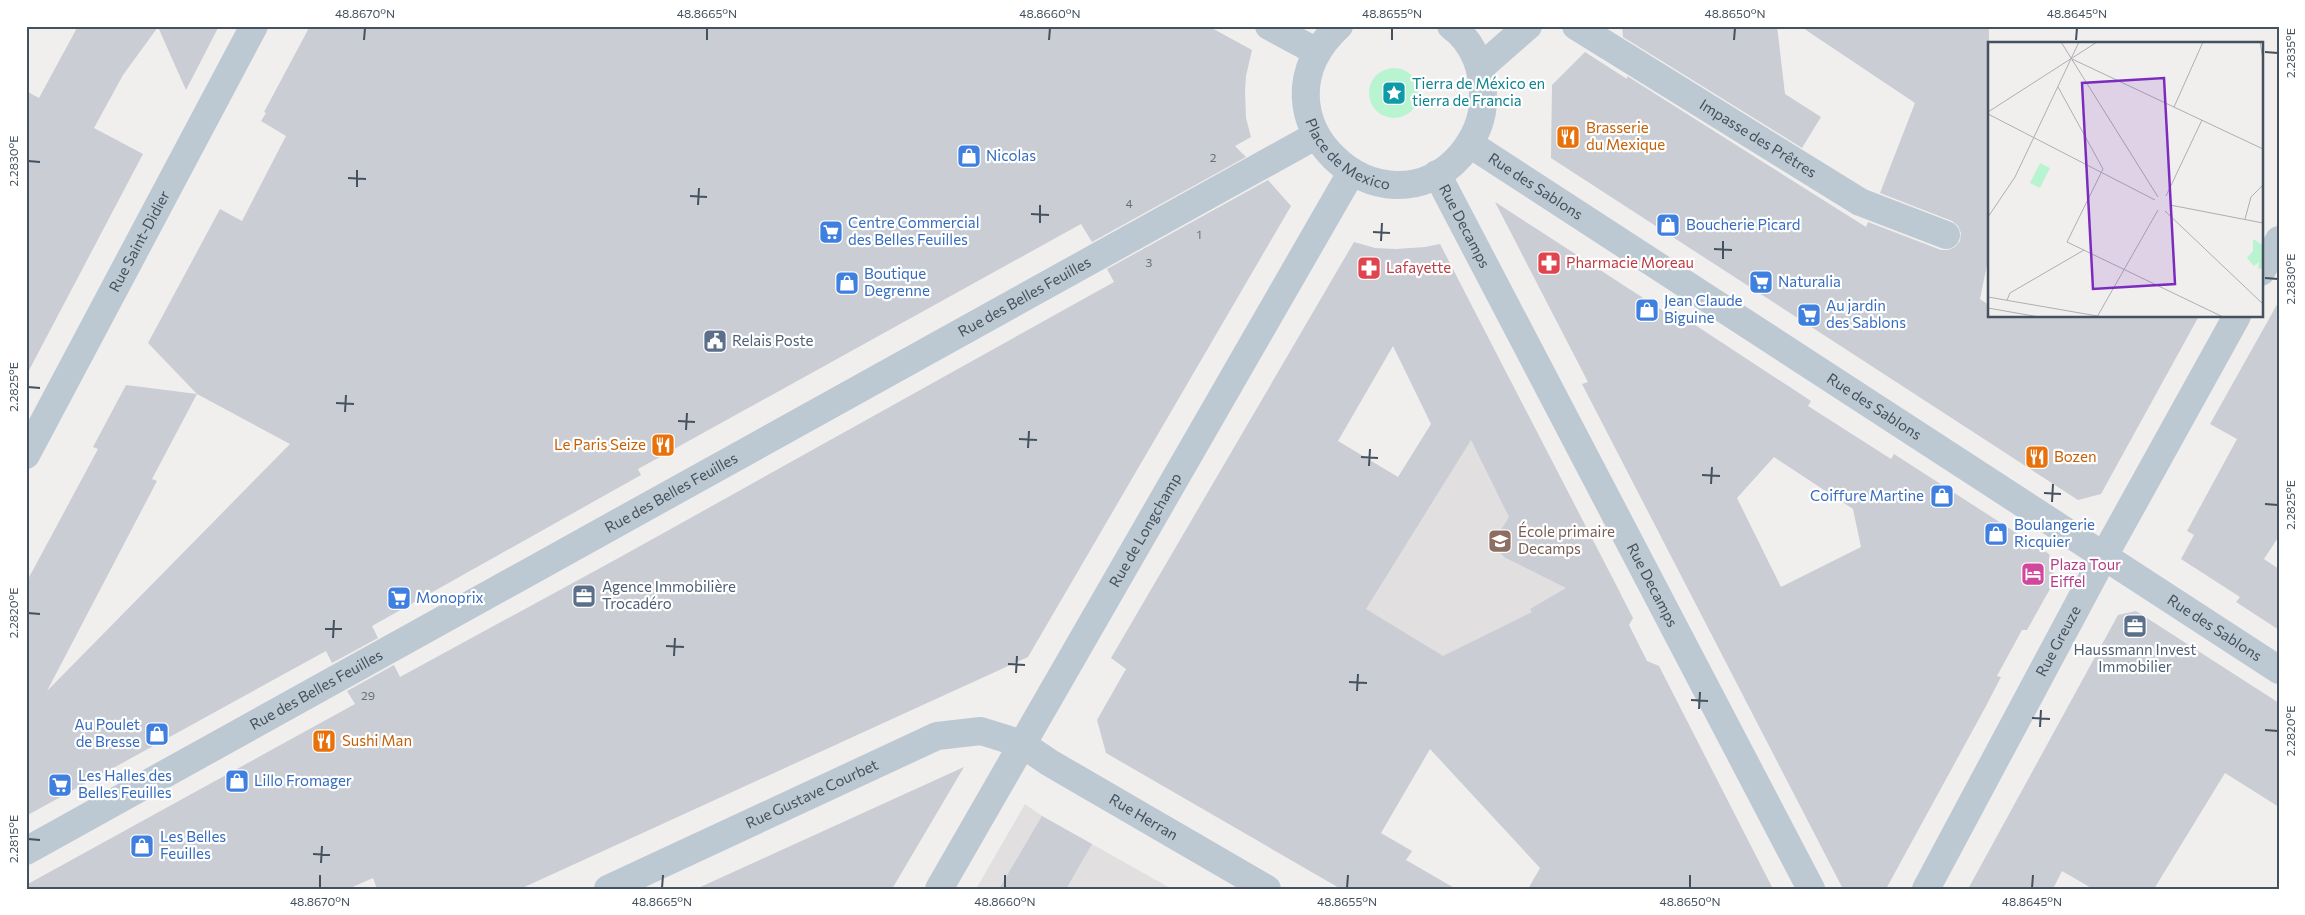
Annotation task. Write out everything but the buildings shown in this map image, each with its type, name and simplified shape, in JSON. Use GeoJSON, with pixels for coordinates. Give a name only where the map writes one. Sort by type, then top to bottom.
{"type":"FeatureCollection","features":[{"type":"Feature","properties":{"kind":"street","name":"Rue Saint-Didier"},"geometry":{"type":"LineString","coordinates":[[26,455],[254,26]]}},
{"type":"Feature","properties":{"kind":"street"},"geometry":{"type":"LineString","coordinates":[[1269,26],[1317,52]]}},
{"type":"Feature","properties":{"kind":"street","name":"Place de Mexico"},"geometry":{"type":"LineString","coordinates":[[1339,26],[1327,37],[1317,52],[1309,72],[1306,94],[1308,115],[1315,136],[1331,157],[1351,173],[1372,181],[1394,184],[1416,182],[1437,174],[1455,161],[1470,144],[1478,126],[1483,107],[1480,68],[1471,47],[1451,26]]}},
{"type":"Feature","properties":{"kind":"street"},"geometry":{"type":"LineString","coordinates":[[1480,68],[1528,26]]}},
{"type":"Feature","properties":{"kind":"street","name":"Impasse des Prêtres"},"geometry":{"type":"LineString","coordinates":[[1576,26],[1860,202],[1946,236]]}},
{"type":"Feature","properties":{"kind":"street","name":"Rue des Belles Feuilles"},"geometry":{"type":"LineString","coordinates":[[26,851],[1315,136]]}},
{"type":"Feature","properties":{"kind":"street","name":"Rue des Sablons"},"geometry":{"type":"LineString","coordinates":[[1470,144],[2279,670]]}},
{"type":"Feature","properties":{"kind":"street","name":"Rue de Longchamp"},"geometry":{"type":"LineString","coordinates":[[938,889],[1351,173]]}},
{"type":"Feature","properties":{"kind":"street","name":"Rue Decamps"},"geometry":{"type":"LineString","coordinates":[[1437,174],[1811,889]]}},
{"type":"Feature","properties":{"kind":"street"},"geometry":{"type":"LineString","coordinates":[[2262,270],[2279,240]]}},
{"type":"Feature","properties":{"kind":"street","name":"Rue Greuze"},"geometry":{"type":"LineString","coordinates":[[1926,889],[2104,556],[2236,318]]}},
{"type":"Feature","properties":{"kind":"street","name":"Rue Gustave Courbet"},"geometry":{"type":"LineString","coordinates":[[608,889],[937,736],[981,731],[1022,744]]}},
{"type":"Feature","properties":{"kind":"street","name":"Rue Herran"},"geometry":{"type":"LineString","coordinates":[[1022,744],[1050,763],[1267,889]]}},
{"type":"Feature","properties":{"kind":"shaded area","name":"École primaire Decamps"},"geometry":{"type":"Polygon","coordinates":[[[1509,378],[1621,594],[1429,694],[1330,666],[1509,378]]]}},
{"type":"Feature","properties":{"kind":"shaded area"},"geometry":{"type":"Polygon","coordinates":[[[1025,804],[1042,816],[1172,889],[976,889],[1025,804]]]}},
{"type":"Feature","properties":{"kind":"green space"},"geometry":{"type":"Polygon","coordinates":[[[1394,68],[1403,70],[1414,79],[1419,93],[1417,102],[1408,113],[1394,118],[1385,116],[1374,107],[1369,93],[1371,84],[1380,73],[1394,68]]]}},
{"type":"Feature","properties":{"kind":"place","name":"Tierra de México en tierra de Francia"},"geometry":{"type":"Point","coordinates":[1394,93]}},
{"type":"Feature","properties":{"kind":"place","name":"Brasserie du Mexique"},"geometry":{"type":"Point","coordinates":[1568,137]}},
{"type":"Feature","properties":{"kind":"place","name":"Nicolas"},"geometry":{"type":"Point","coordinates":[969,156]}},
{"type":"Feature","properties":{"kind":"place","name":"Boucherie Picard"},"geometry":{"type":"Point","coordinates":[1668,225]}},
{"type":"Feature","properties":{"kind":"place","name":"Centre Commercial des Belles Feuilles"},"geometry":{"type":"Point","coordinates":[831,232]}},
{"type":"Feature","properties":{"kind":"place","name":"Pharmacie Moreau"},"geometry":{"type":"Point","coordinates":[1549,263]}},
{"type":"Feature","properties":{"kind":"place","name":"Lafayette"},"geometry":{"type":"Point","coordinates":[1369,268]}},
{"type":"Feature","properties":{"kind":"place","name":"Naturalia"},"geometry":{"type":"Point","coordinates":[1761,282]}},
{"type":"Feature","properties":{"kind":"place","name":"Boutique Degrenne"},"geometry":{"type":"Point","coordinates":[847,283]}},
{"type":"Feature","properties":{"kind":"place","name":"Jean Claude Biguine"},"geometry":{"type":"Point","coordinates":[1647,310]}},
{"type":"Feature","properties":{"kind":"place","name":"Au jardin des Sablons"},"geometry":{"type":"Point","coordinates":[1809,315]}},
{"type":"Feature","properties":{"kind":"place","name":"Relais Poste"},"geometry":{"type":"Point","coordinates":[715,341]}},
{"type":"Feature","properties":{"kind":"place","name":"Le Paris Seize"},"geometry":{"type":"Point","coordinates":[663,445]}},
{"type":"Feature","properties":{"kind":"place","name":"Bozen"},"geometry":{"type":"Point","coordinates":[2037,457]}},
{"type":"Feature","properties":{"kind":"place","name":"Coiffure Martine"},"geometry":{"type":"Point","coordinates":[1942,496]}},
{"type":"Feature","properties":{"kind":"place","name":"Boulangerie Ricquier"},"geometry":{"type":"Point","coordinates":[1996,534]}},
{"type":"Feature","properties":{"kind":"place","name":"École primaire Decamps"},"geometry":{"type":"Point","coordinates":[1500,541]}},
{"type":"Feature","properties":{"kind":"place","name":"Plaza Tour Eiffel"},"geometry":{"type":"Point","coordinates":[2033,574]}},
{"type":"Feature","properties":{"kind":"place","name":"Agence Immobilière Trocadéro"},"geometry":{"type":"Point","coordinates":[584,596]}},
{"type":"Feature","properties":{"kind":"place","name":"Monoprix"},"geometry":{"type":"Point","coordinates":[399,598]}},
{"type":"Feature","properties":{"kind":"place","name":"Haussmann Invest Immobilier"},"geometry":{"type":"Point","coordinates":[2135,626]}},
{"type":"Feature","properties":{"kind":"place","name":"Au Poulet de Bresse"},"geometry":{"type":"Point","coordinates":[157,734]}},
{"type":"Feature","properties":{"kind":"place","name":"Sushi Man"},"geometry":{"type":"Point","coordinates":[324,741]}},
{"type":"Feature","properties":{"kind":"place","name":"Lillo Fromager"},"geometry":{"type":"Point","coordinates":[237,781]}},
{"type":"Feature","properties":{"kind":"place","name":"Les Halles des Belles Feuilles"},"geometry":{"type":"Point","coordinates":[60,785]}},
{"type":"Feature","properties":{"kind":"place","name":"Les Belles Feuilles"},"geometry":{"type":"Point","coordinates":[142,846]}}]}
